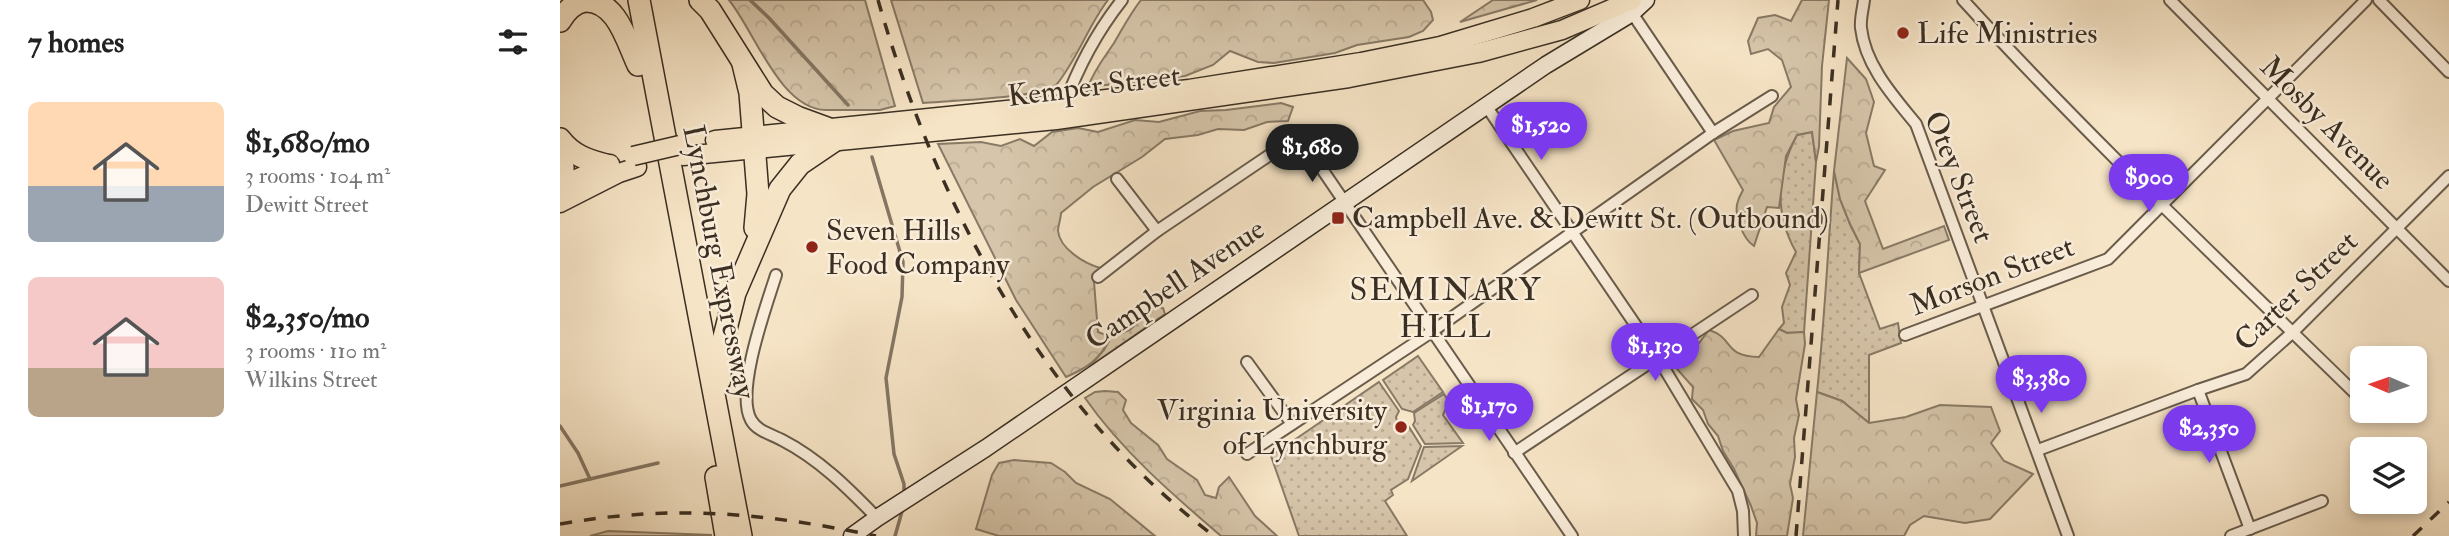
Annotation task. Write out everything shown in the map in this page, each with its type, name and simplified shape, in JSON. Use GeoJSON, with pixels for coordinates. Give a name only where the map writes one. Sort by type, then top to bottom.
{"type":"FeatureCollection","features":[{"type":"Feature","properties":{"kind":"highway","name":"Lynchburg Expressway"},"geometry":{"type":"LineString","coordinates":[[625,0],[726,536]]}},
{"type":"Feature","properties":{"kind":"highway","name":"Lynchburg Expressway"},"geometry":{"type":"LineString","coordinates":[[639,0],[741,536]]}},
{"type":"Feature","properties":{"kind":"highway"},"geometry":{"type":"LineString","coordinates":[[700,0],[710,10],[763,94],[777,107],[831,134],[787,178],[751,250],[735,293],[721,349],[720,427]]}},
{"type":"Feature","properties":{"kind":"highway"},"geometry":{"type":"LineString","coordinates":[[560,21],[574,4],[591,1],[601,3],[611,10],[638,65]]}},
{"type":"Feature","properties":{"kind":"highway"},"geometry":{"type":"LineString","coordinates":[[743,64],[750,93],[758,194],[751,250]]}},
{"type":"Feature","properties":{"kind":"highway"},"geometry":{"type":"LineString","coordinates":[[560,139],[567,148],[583,159],[606,165]]}},
{"type":"Feature","properties":{"kind":"highway"},"geometry":{"type":"LineString","coordinates":[[560,160],[563,167],[563,190]]}},
{"type":"Feature","properties":{"kind":"main road"},"geometry":{"type":"LineString","coordinates":[[1563,55],[1562,30],[1556,10],[1580,0]]}},
{"type":"Feature","properties":{"kind":"main road","name":"Campbell Avenue"},"geometry":{"type":"LineString","coordinates":[[852,536],[1646,0]]}},
{"type":"Feature","properties":{"kind":"main road","name":"Kemper Street"},"geometry":{"type":"LineString","coordinates":[[563,190],[606,165],[681,150],[1060,112],[1349,78],[1478,53],[1632,7]]}},
{"type":"Feature","properties":{"kind":"main road","name":"Kemper Street"},"geometry":{"type":"LineString","coordinates":[[1060,112],[1440,46],[1556,10]]}},
{"type":"Feature","properties":{"kind":"main road","name":"Kemper Street"},"geometry":{"type":"LineString","coordinates":[[563,190],[635,161]]}},
{"type":"Feature","properties":{"kind":"street"},"geometry":{"type":"LineString","coordinates":[[1060,112],[1082,61],[1103,24],[1122,0]]}},
{"type":"Feature","properties":{"kind":"street","name":"Otey Street"},"geometry":{"type":"LineString","coordinates":[[1864,0],[1861,26],[1867,55],[1889,90],[1916,124],[2068,536]]}},
{"type":"Feature","properties":{"kind":"street"},"geometry":{"type":"LineString","coordinates":[[1963,0],[2163,205],[2350,388]]}},
{"type":"Feature","properties":{"kind":"street","name":"Mosby Avenue"},"geometry":{"type":"LineString","coordinates":[[2169,0],[2449,281]]}},
{"type":"Feature","properties":{"kind":"street","name":"Morson Street"},"geometry":{"type":"LineString","coordinates":[[1905,335],[2108,259],[2366,0]]}},
{"type":"Feature","properties":{"kind":"street"},"geometry":{"type":"LineString","coordinates":[[2379,0],[2449,72]]}},
{"type":"Feature","properties":{"kind":"street"},"geometry":{"type":"LineString","coordinates":[[1632,7],[1713,133]]}},
{"type":"Feature","properties":{"kind":"street"},"geometry":{"type":"LineString","coordinates":[[1247,454],[1431,332],[1713,133],[1772,96]]}},
{"type":"Feature","properties":{"kind":"street"},"geometry":{"type":"LineString","coordinates":[[1486,107],[1658,358],[1738,491],[1743,511],[1744,536]]}},
{"type":"Feature","properties":{"kind":"street"},"geometry":{"type":"LineString","coordinates":[[1098,277],[1157,231],[1293,141],[1300,141],[1311,153],[1572,536]]}},
{"type":"Feature","properties":{"kind":"street","name":"Carter Street"},"geometry":{"type":"LineString","coordinates":[[2038,450],[2246,374],[2449,176]]}},
{"type":"Feature","properties":{"kind":"street"},"geometry":{"type":"LineString","coordinates":[[1117,179],[1157,231]]}},
{"type":"Feature","properties":{"kind":"street"},"geometry":{"type":"LineString","coordinates":[[776,275],[750,368],[747,397],[752,421],[759,429],[791,444],[821,464],[883,514]]}},
{"type":"Feature","properties":{"kind":"street"},"geometry":{"type":"LineString","coordinates":[[1514,453],[1752,295]]}},
{"type":"Feature","properties":{"kind":"street"},"geometry":{"type":"LineString","coordinates":[[1247,362],[1292,424]]}},
{"type":"Feature","properties":{"kind":"street"},"geometry":{"type":"LineString","coordinates":[[2198,390],[2250,529]]}},
{"type":"Feature","properties":{"kind":"street"},"geometry":{"type":"LineString","coordinates":[[2231,536],[2322,502]]}},
{"type":"Feature","properties":{"kind":"green space"},"geometry":{"type":"Polygon","coordinates":[[[729,0],[865,0],[895,106],[880,110],[826,110],[810,106],[795,97],[770,67],[729,0]]]}},
{"type":"Feature","properties":{"kind":"green space"},"geometry":{"type":"Polygon","coordinates":[[[891,0],[1108,0],[1064,74],[1057,84],[1049,89],[1016,96],[923,103],[891,0]]]}},
{"type":"Feature","properties":{"kind":"green space"},"geometry":{"type":"Polygon","coordinates":[[[1141,0],[1423,0],[1433,20],[1423,31],[1409,37],[1357,45],[1335,53],[1274,63],[1258,62],[1230,51],[1213,65],[1185,76],[1088,87],[1141,0]]]}},
{"type":"Feature","properties":{"kind":"green space"},"geometry":{"type":"Polygon","coordinates":[[[1493,0],[1537,0],[1460,22],[1493,0]]]}},
{"type":"Feature","properties":{"kind":"green space"},"geometry":{"type":"Polygon","coordinates":[[[1802,0],[1829,0],[1822,66],[1819,147],[1816,162],[1812,132],[1797,135],[1786,156],[1779,208],[1767,207],[1754,246],[1746,238],[1738,219],[1737,206],[1743,190],[1714,140],[1733,131],[1769,123],[1774,107],[1791,87],[1782,60],[1768,49],[1751,54],[1748,41],[1758,18],[1775,15],[1791,21],[1802,0]]]}},
{"type":"Feature","properties":{"kind":"green space"},"geometry":{"type":"Polygon","coordinates":[[[1847,58],[1866,79],[1874,102],[1866,133],[1874,166],[1885,170],[1865,201],[1883,249],[1944,226],[1949,240],[1859,273],[1860,244],[1840,199],[1834,171],[1847,58]]]}},
{"type":"Feature","properties":{"kind":"green space"},"geometry":{"type":"Polygon","coordinates":[[[1281,103],[1293,107],[1288,121],[1267,122],[1244,130],[1218,129],[1198,135],[1165,139],[1142,157],[1093,187],[1061,213],[1058,231],[1063,244],[1080,259],[1100,268],[1094,282],[1098,332],[1111,337],[1093,362],[1066,377],[1016,300],[938,144],[981,142],[1001,146],[1020,139],[1034,146],[1052,132],[1078,128],[1098,132],[1135,120],[1159,122],[1200,111],[1281,103]]]}},
{"type":"Feature","properties":{"kind":"green space"},"geometry":{"type":"Polygon","coordinates":[[[1812,132],[1816,162],[1804,332],[1787,333],[1779,329],[1784,323],[1782,307],[1790,285],[1786,273],[1796,252],[1781,208],[1782,178],[1797,135],[1812,132]]]}},
{"type":"Feature","properties":{"kind":"green space"},"geometry":{"type":"Polygon","coordinates":[[[1834,171],[1840,199],[1860,244],[1859,273],[1880,329],[1898,323],[1901,343],[1869,355],[1869,423],[1842,401],[1817,392],[1834,171]]]}},
{"type":"Feature","properties":{"kind":"green space"},"geometry":{"type":"Polygon","coordinates":[[[1154,307],[1163,308],[1165,314],[1089,367],[1111,337],[1130,330],[1154,307]]]}},
{"type":"Feature","properties":{"kind":"green space"},"geometry":{"type":"Polygon","coordinates":[[[1779,329],[1787,333],[1804,332],[1805,344],[1796,399],[1799,415],[1790,484],[1793,498],[1787,536],[1756,536],[1757,523],[1751,506],[1718,436],[1708,424],[1703,410],[1692,399],[1693,387],[1670,361],[1679,346],[1699,343],[1709,330],[1723,337],[1739,353],[1759,357],[1779,329]]]}},
{"type":"Feature","properties":{"kind":"green space"},"geometry":{"type":"Polygon","coordinates":[[[1418,356],[1443,392],[1413,412],[1402,409],[1383,380],[1418,356]]]}},
{"type":"Feature","properties":{"kind":"green space"},"geometry":{"type":"Polygon","coordinates":[[[1379,382],[1399,411],[1396,417],[1398,425],[1409,427],[1421,446],[1408,479],[1391,490],[1393,495],[1385,501],[1407,536],[1299,536],[1271,456],[1379,382]]]}},
{"type":"Feature","properties":{"kind":"green space"},"geometry":{"type":"Polygon","coordinates":[[[1095,392],[1118,392],[1126,400],[1123,410],[1131,423],[1158,445],[1167,459],[1197,480],[1205,495],[1216,498],[1219,487],[1229,477],[1255,516],[1277,536],[1221,536],[1131,454],[1085,398],[1095,392]]]}},
{"type":"Feature","properties":{"kind":"green space"},"geometry":{"type":"Polygon","coordinates":[[[1817,392],[1842,401],[1869,423],[1906,417],[1940,405],[1991,407],[2000,431],[1991,443],[2004,461],[2033,474],[1990,519],[1965,523],[1924,516],[1910,525],[1904,536],[1803,536],[1817,392]]]}},
{"type":"Feature","properties":{"kind":"green space"},"geometry":{"type":"Polygon","coordinates":[[[1444,394],[1449,402],[1443,415],[1463,443],[1425,444],[1413,425],[1414,413],[1444,394]]]}},
{"type":"Feature","properties":{"kind":"green space"},"geometry":{"type":"Polygon","coordinates":[[[1462,446],[1412,481],[1424,447],[1462,446]]]}},
{"type":"Feature","properties":{"kind":"green space"},"geometry":{"type":"Polygon","coordinates":[[[1014,460],[1051,463],[1076,483],[1110,499],[1155,536],[999,536],[976,529],[992,475],[999,463],[1014,460]]]}},
{"type":"Feature","properties":{"kind":"green space"},"geometry":{"type":"Polygon","coordinates":[[[608,531],[711,535],[711,536],[590,536],[608,531]]]}},
{"type":"Feature","properties":{"kind":"waterway"},"geometry":{"type":"LineString","coordinates":[[750,0],[848,105]]}},
{"type":"Feature","properties":{"kind":"waterway"},"geometry":{"type":"LineString","coordinates":[[872,157],[903,262],[902,297],[886,378],[894,454],[904,484],[904,493]]}},
{"type":"Feature","properties":{"kind":"waterway"},"geometry":{"type":"LineString","coordinates":[[560,426],[578,453],[590,479]]}},
{"type":"Feature","properties":{"kind":"waterway"},"geometry":{"type":"LineString","coordinates":[[560,486],[658,463]]}},
{"type":"Feature","properties":{"kind":"waterway"},"geometry":{"type":"LineString","coordinates":[[895,536],[903,508]]}},
{"type":"Feature","properties":{"kind":"railway"},"geometry":{"type":"LineString","coordinates":[[878,0],[902,76],[931,151],[964,225],[1003,296],[1047,363],[1097,426],[1153,484],[1214,536]]}},
{"type":"Feature","properties":{"kind":"railway"},"geometry":{"type":"LineString","coordinates":[[1796,536],[1838,0]]}},
{"type":"Feature","properties":{"kind":"railway"},"geometry":{"type":"LineString","coordinates":[[2413,536],[2449,502]]}},
{"type":"Feature","properties":{"kind":"railway"},"geometry":{"type":"LineString","coordinates":[[560,524],[641,514],[719,514],[796,522],[876,536]]}},
{"type":"Feature","properties":{"kind":"place","name":"Life Ministries"},"geometry":{"type":"Point","coordinates":[1903,33]}},
{"type":"Feature","properties":{"kind":"place","name":"Campbell Ave. & Dewitt St. (Outbound)"},"geometry":{"type":"Point","coordinates":[1338,218]}},
{"type":"Feature","properties":{"kind":"place","name":"Seven Hills Food Company"},"geometry":{"type":"Point","coordinates":[812,247]}},
{"type":"Feature","properties":{"kind":"place","name":"Virginia University of Lynchburg"},"geometry":{"type":"Point","coordinates":[1401,427]}},
{"type":"Feature","properties":{"kind":"district","name":"SEMINARY HILL"},"geometry":{"type":"Point","coordinates":[1446,308]}}]}
